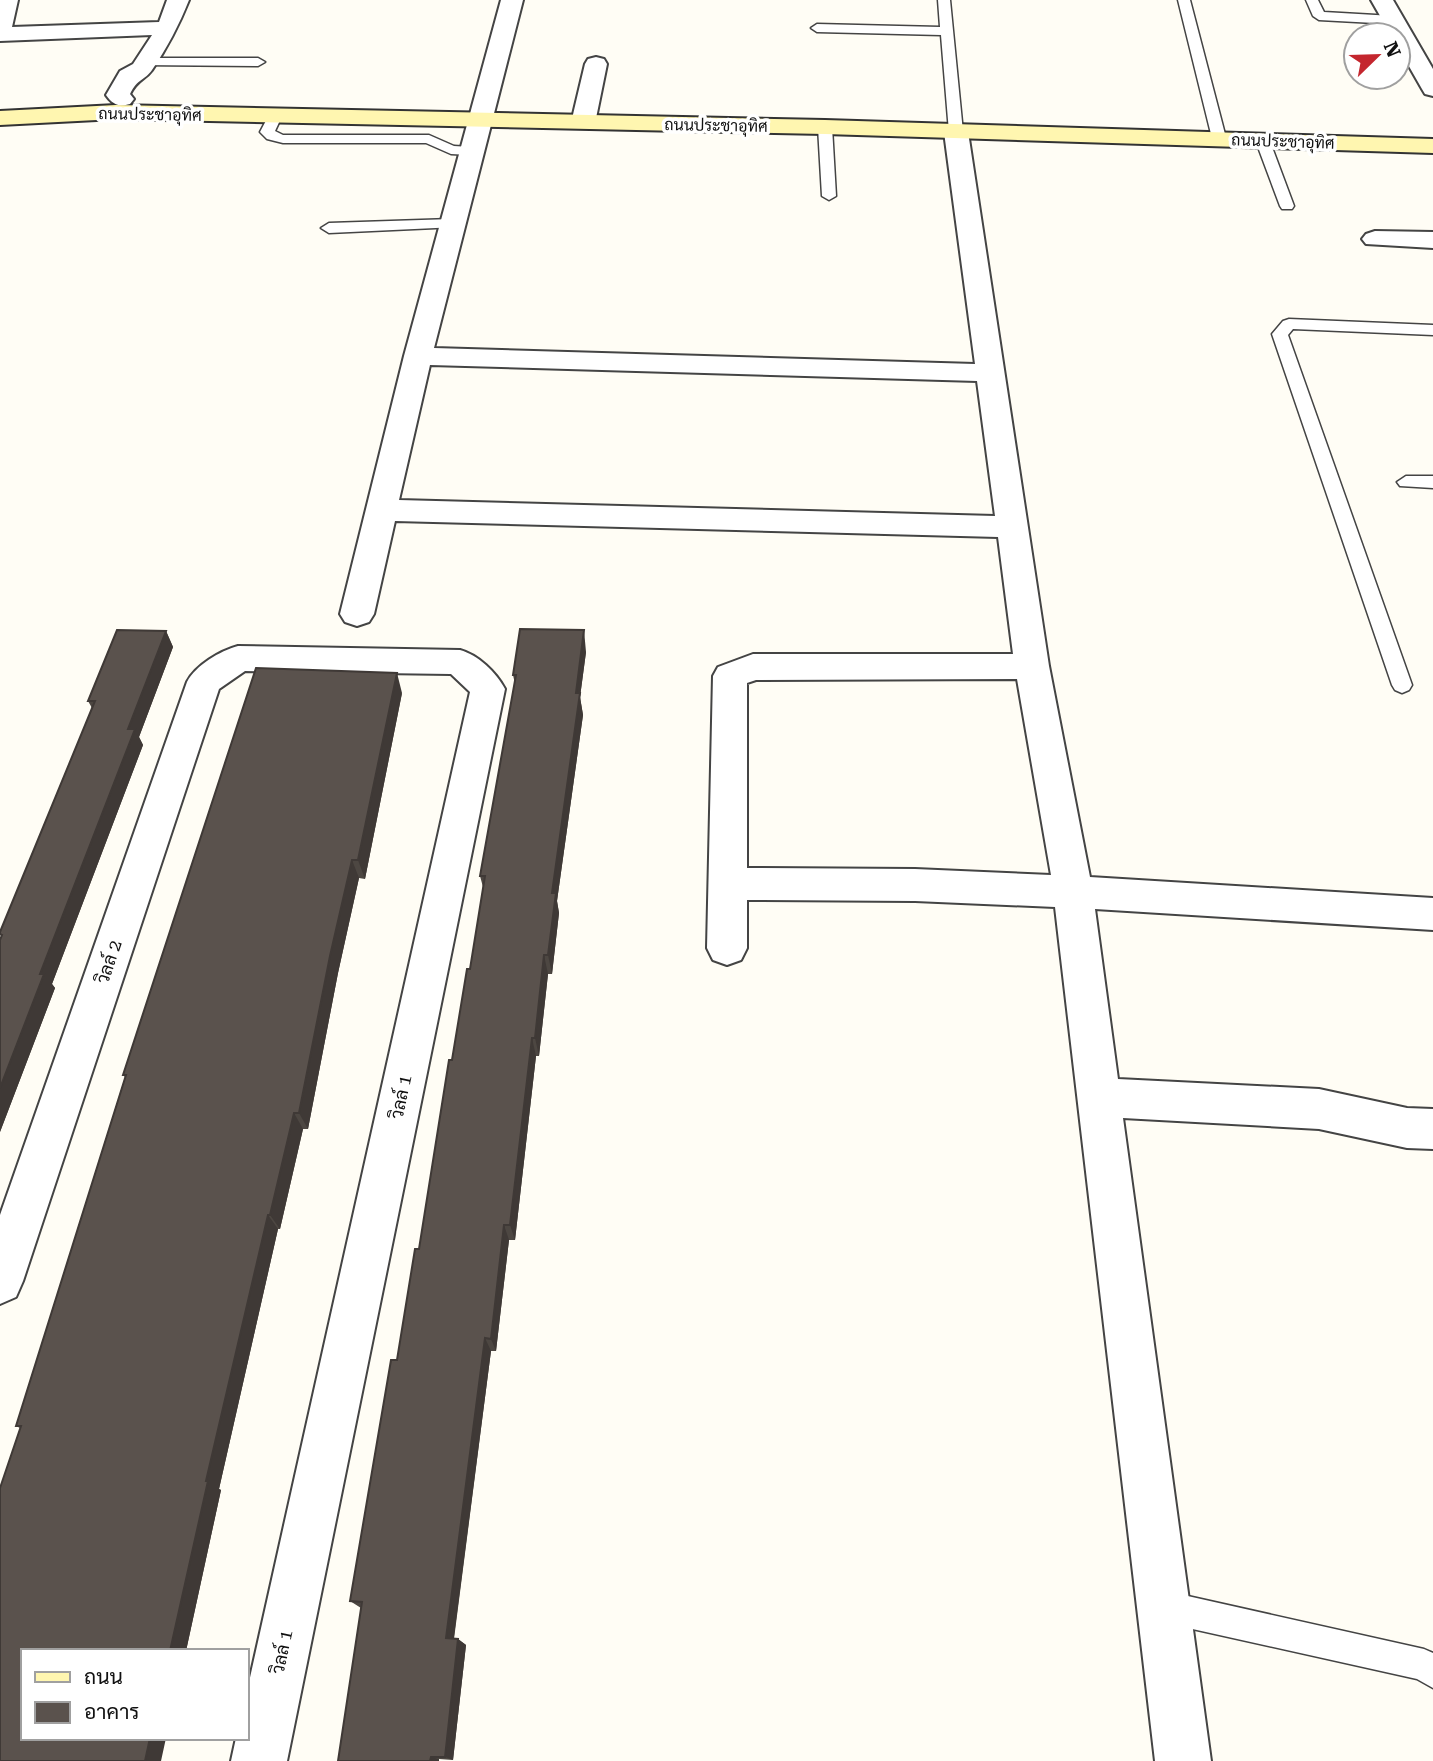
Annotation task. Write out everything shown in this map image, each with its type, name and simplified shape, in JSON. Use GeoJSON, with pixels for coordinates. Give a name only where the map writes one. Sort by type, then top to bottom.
{"type":"FeatureCollection","features":[{"type":"Feature","properties":{"kind":"street"},"geometry":{"type":"LineString","coordinates":[[7,0],[0,33],[167,28]]}},
{"type":"Feature","properties":{"kind":"street"},"geometry":{"type":"LineString","coordinates":[[119,106],[137,93],[148,75],[142,66],[167,28],[178,0]]}},
{"type":"Feature","properties":{"kind":"street"},"geometry":{"type":"LineString","coordinates":[[357,614],[418,356],[478,120],[512,0]]}},
{"type":"Feature","properties":{"kind":"street"},"geometry":{"type":"LineString","coordinates":[[1382,0],[1433,89]]}},
{"type":"Feature","properties":{"kind":"street"},"geometry":{"type":"LineString","coordinates":[[583,123],[596,64]]}},
{"type":"Feature","properties":{"kind":"street","name":"ถนนประชาอุทิศ"},"geometry":{"type":"LineString","coordinates":[[0,118],[119,106],[275,116],[825,127],[1433,146]]}},
{"type":"Feature","properties":{"kind":"street"},"geometry":{"type":"LineString","coordinates":[[956,132],[1032,666],[1073,892],[1161,1606],[1183,1761]]}},
{"type":"Feature","properties":{"kind":"street"},"geometry":{"type":"LineString","coordinates":[[1375,239],[1433,240]]}},
{"type":"Feature","properties":{"kind":"street"},"geometry":{"type":"LineString","coordinates":[[418,356],[992,373]]}},
{"type":"Feature","properties":{"kind":"street"},"geometry":{"type":"LineString","coordinates":[[382,510],[1013,527]]}},
{"type":"Feature","properties":{"kind":"street","name":"วิลล์ 2"},"geometry":{"type":"LineString","coordinates":[[0,1281],[204,682],[238,658]]}},
{"type":"Feature","properties":{"kind":"street","name":"วิลล์ 1"},"geometry":{"type":"LineString","coordinates":[[238,658],[460,662],[488,689],[259,1761]]}},
{"type":"Feature","properties":{"kind":"street"},"geometry":{"type":"LineString","coordinates":[[727,948],[730,676],[753,667],[1032,666]]}},
{"type":"Feature","properties":{"kind":"street"},"geometry":{"type":"LineString","coordinates":[[727,884],[915,885],[1433,914]]}},
{"type":"Feature","properties":{"kind":"street"},"geometry":{"type":"LineString","coordinates":[[1098,1097],[1319,1109],[1407,1128],[1433,1129]]}},
{"type":"Feature","properties":{"kind":"lane"},"geometry":{"type":"LineString","coordinates":[[944,0],[956,132]]}},
{"type":"Feature","properties":{"kind":"lane"},"geometry":{"type":"LineString","coordinates":[[1184,0],[1219,138]]}},
{"type":"Feature","properties":{"kind":"lane"},"geometry":{"type":"LineString","coordinates":[[1312,0],[1319,16],[1393,20]]}},
{"type":"Feature","properties":{"kind":"lane"},"geometry":{"type":"LineString","coordinates":[[817,27],[946,31]]}},
{"type":"Feature","properties":{"kind":"lane"},"geometry":{"type":"LineString","coordinates":[[142,66],[258,62]]}},
{"type":"Feature","properties":{"kind":"lane"},"geometry":{"type":"LineString","coordinates":[[275,116],[267,132],[283,139],[429,139],[451,150],[470,151]]}},
{"type":"Feature","properties":{"kind":"lane"},"geometry":{"type":"LineString","coordinates":[[825,127],[829,196]]}},
{"type":"Feature","properties":{"kind":"lane"},"geometry":{"type":"LineString","coordinates":[[1262,139],[1287,206]]}},
{"type":"Feature","properties":{"kind":"lane"},"geometry":{"type":"LineString","coordinates":[[329,228],[452,224]]}},
{"type":"Feature","properties":{"kind":"lane"},"geometry":{"type":"LineString","coordinates":[[1402,685],[1280,334],[1289,324],[1433,330]]}},
{"type":"Feature","properties":{"kind":"lane"},"geometry":{"type":"LineString","coordinates":[[1406,482],[1433,482]]}},
{"type":"Feature","properties":{"kind":"lane"},"geometry":{"type":"LineString","coordinates":[[1161,1606],[1424,1665],[1433,1672]]}},
{"type":"Feature","properties":{"kind":"building"},"geometry":{"type":"Polygon","coordinates":[[[520,629],[584,630],[576,693],[580,693],[552,893],[556,893],[548,955],[544,955],[535,1038],[532,1038],[510,1225],[504,1225],[491,1339],[485,1338],[446,1638],[458,1639],[445,1757],[431,1757],[430,1761],[338,1761],[362,1602],[350,1601],[391,1360],[397,1360],[415,1249],[419,1249],[449,1060],[452,1060],[467,969],[470,969],[485,876],[480,876],[516,675],[513,675],[520,629]]]}},
{"type":"Feature","properties":{"kind":"building"},"geometry":{"type":"Polygon","coordinates":[[[117,630],[166,631],[128,729],[135,729],[40,974],[44,974],[0,1088],[0,932],[95,701],[88,701],[117,630]]]}},
{"type":"Feature","properties":{"kind":"building"},"geometry":{"type":"Polygon","coordinates":[[[256,668],[397,673],[358,860],[352,860],[299,1113],[294,1113],[268,1215],[206,1481],[170,1649],[21,1649],[21,1740],[150,1740],[145,1761],[0,1761],[0,1488],[21,1426],[16,1426],[126,1075],[123,1075],[256,668]]]}}]}
